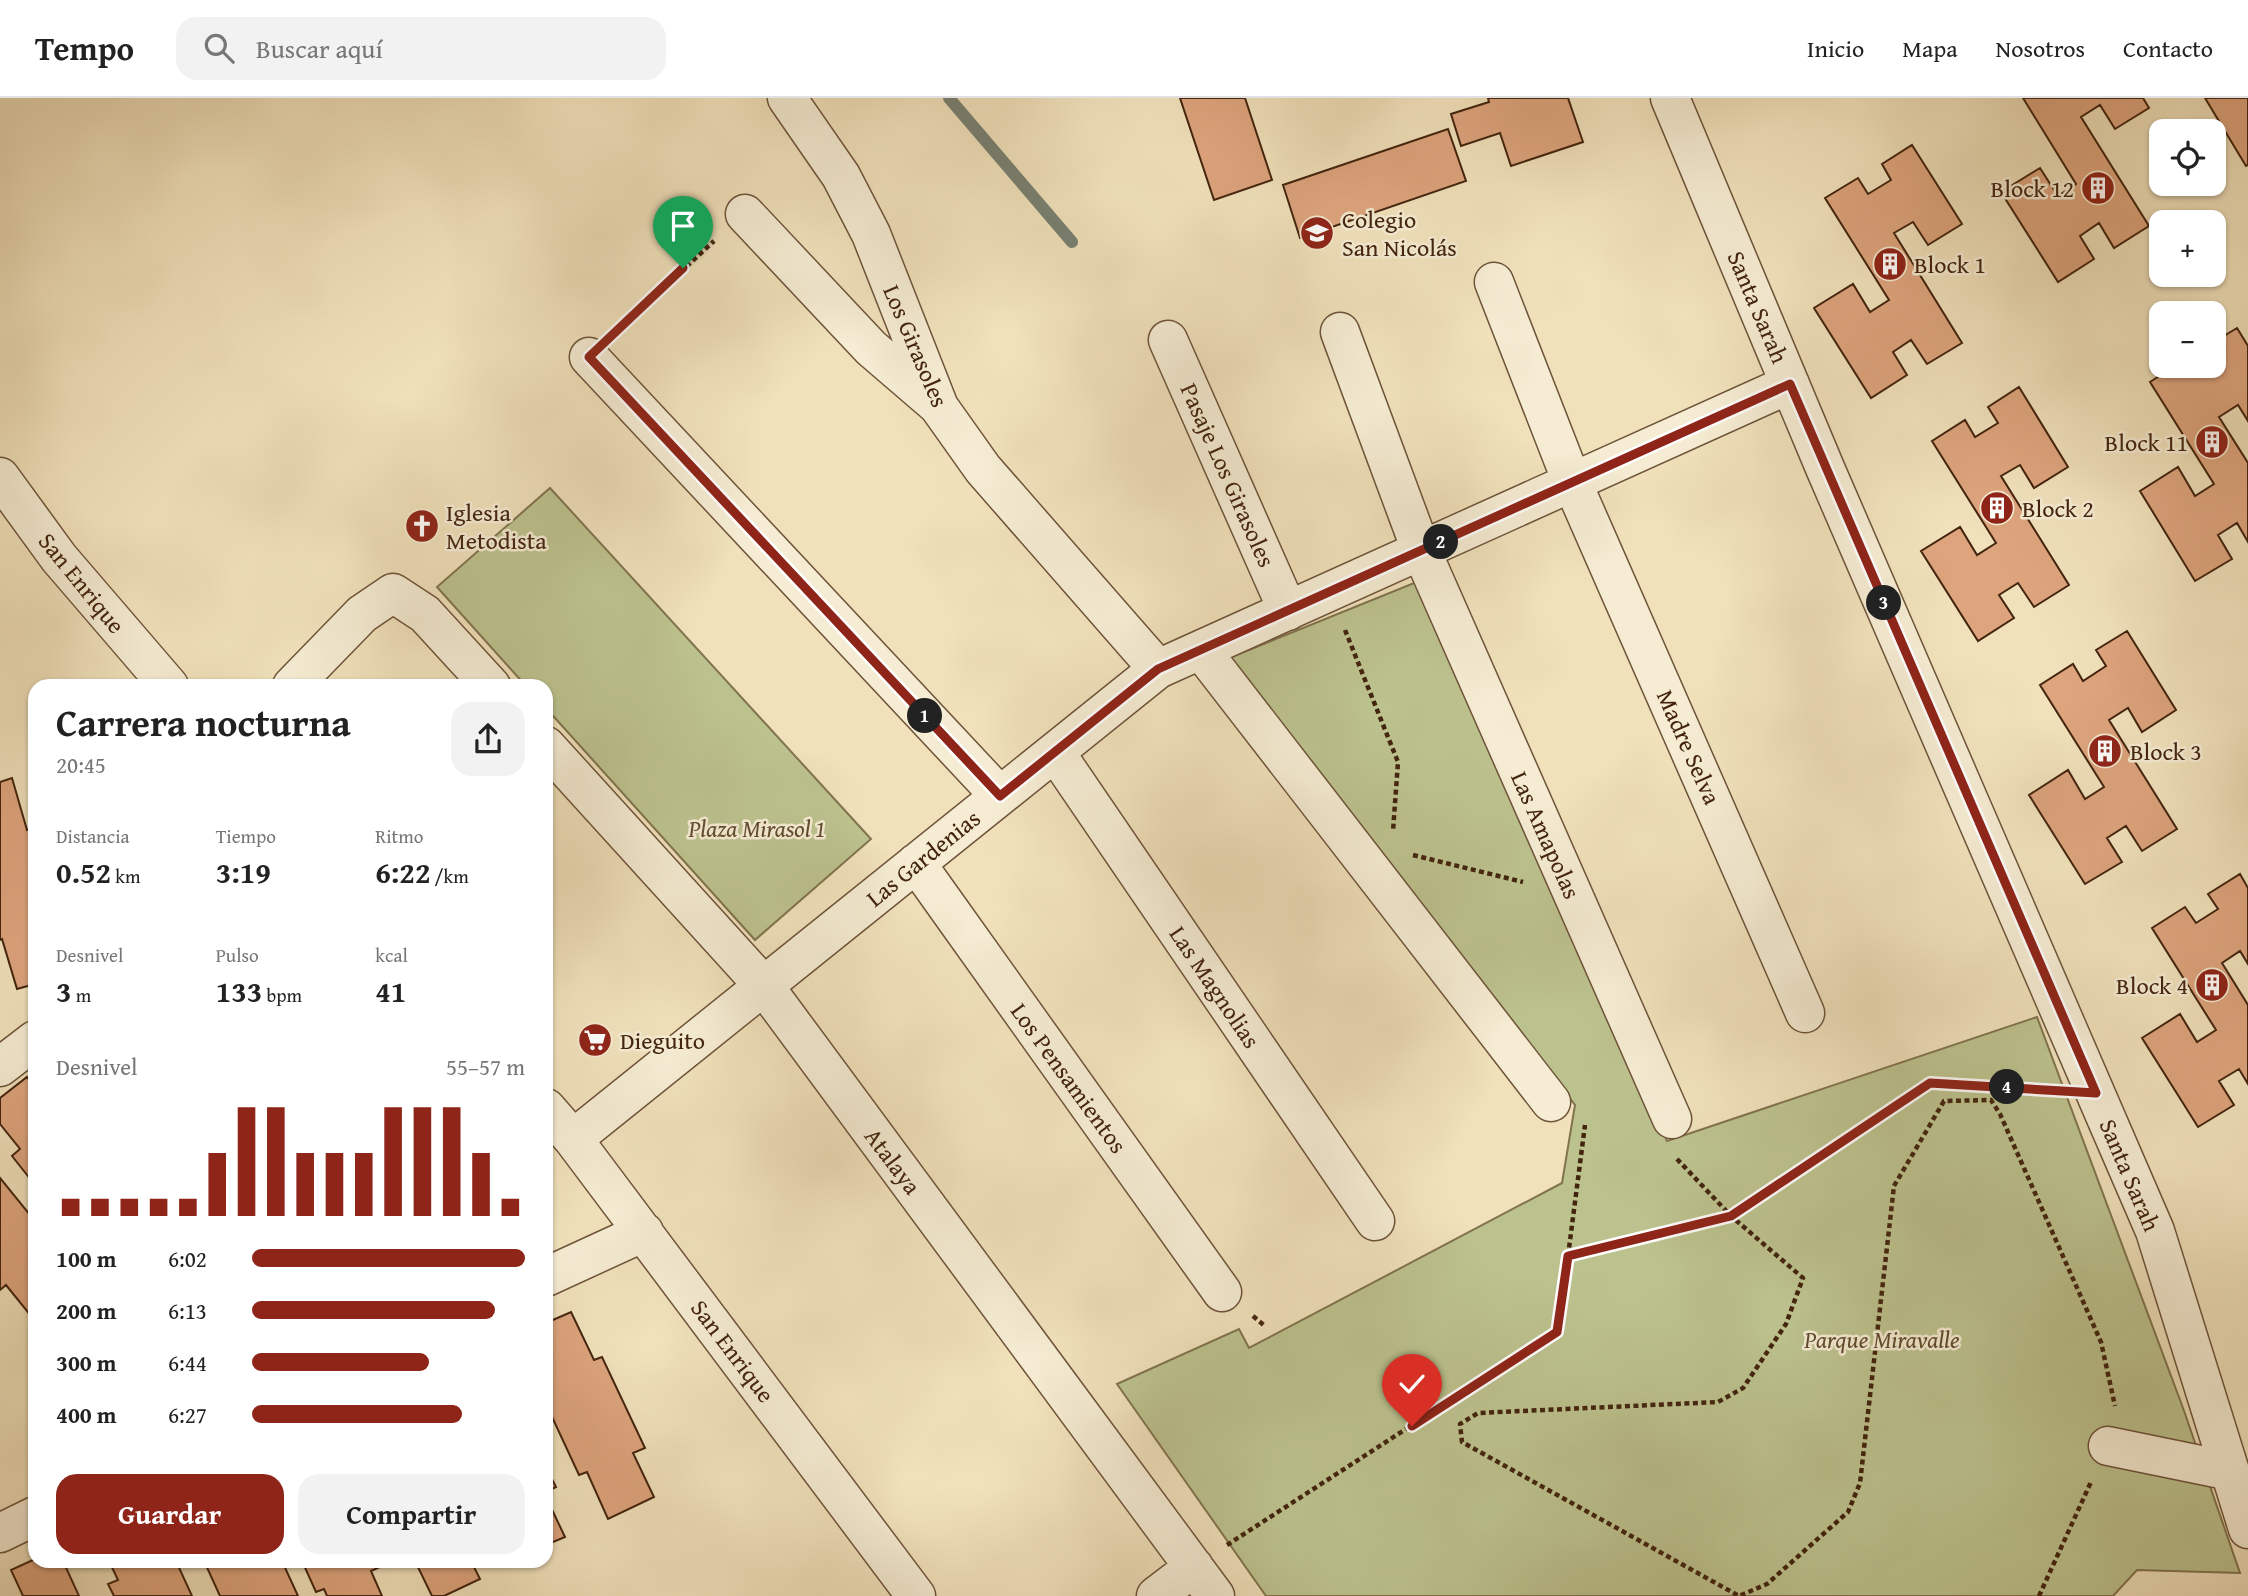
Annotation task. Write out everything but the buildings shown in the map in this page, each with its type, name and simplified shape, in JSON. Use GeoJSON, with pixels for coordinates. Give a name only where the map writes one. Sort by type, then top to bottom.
{"type":"FeatureCollection","features":[{"type":"Feature","properties":{"kind":"street","name":"Los Girasoles"},"geometry":{"type":"LineString","coordinates":[[787,98],[841,176],[871,234],[939,407],[983,468],[1158,669]]}},
{"type":"Feature","properties":{"kind":"street","name":"Santa Sarah"},"geometry":{"type":"LineString","coordinates":[[1670,98],[2154,1231],[2248,1529]]}},
{"type":"Feature","properties":{"kind":"street"},"geometry":{"type":"LineString","coordinates":[[745,214],[871,348],[939,407]]}},
{"type":"Feature","properties":{"kind":"street","name":"Madre Selva"},"geometry":{"type":"LineString","coordinates":[[1494,282],[1572,482],[1805,1013]]}},
{"type":"Feature","properties":{"kind":"street","name":"Las Amapolas"},"geometry":{"type":"LineString","coordinates":[[1340,332],[1421,550],[1673,1137]]}},
{"type":"Feature","properties":{"kind":"street","name":"Pasaje Los Girasoles"},"geometry":{"type":"LineString","coordinates":[[1168,340],[1288,611]]}},
{"type":"Feature","properties":{"kind":"street"},"geometry":{"type":"LineString","coordinates":[[589,357],[1000,796]]}},
{"type":"Feature","properties":{"kind":"street","name":"Las Gardenias"},"geometry":{"type":"LineString","coordinates":[[573,1139],[1158,669],[1790,384]]}},
{"type":"Feature","properties":{"kind":"street","name":"San Enrique"},"geometry":{"type":"LineString","coordinates":[[0,477],[59,558],[163,679]]}},
{"type":"Feature","properties":{"kind":"street"},"geometry":{"type":"LineString","coordinates":[[299,679],[362,614],[393,593],[425,614],[485,679]]}},
{"type":"Feature","properties":{"kind":"street"},"geometry":{"type":"LineString","coordinates":[[1200,650],[1551,1102]]}},
{"type":"Feature","properties":{"kind":"street","name":"Las Magnolias"},"geometry":{"type":"LineString","coordinates":[[1055,752],[1375,1221]]}},
{"type":"Feature","properties":{"kind":"street","name":"Atalaya"},"geometry":{"type":"LineString","coordinates":[[553,755],[764,986],[1204,1581]]}},
{"type":"Feature","properties":{"kind":"street","name":"Los Pensamientos"},"geometry":{"type":"LineString","coordinates":[[916,863],[1222,1292]]}},
{"type":"Feature","properties":{"kind":"street"},"geometry":{"type":"LineString","coordinates":[[0,1067],[28,1045]]}},
{"type":"Feature","properties":{"kind":"street","name":"San Enrique"},"geometry":{"type":"LineString","coordinates":[[553,1116],[644,1232],[916,1596]]}},
{"type":"Feature","properties":{"kind":"street"},"geometry":{"type":"LineString","coordinates":[[553,1274],[644,1232]]}},
{"type":"Feature","properties":{"kind":"street"},"geometry":{"type":"LineString","coordinates":[[2108,1446],[2230,1471]]}},
{"type":"Feature","properties":{"kind":"street"},"geometry":{"type":"LineString","coordinates":[[0,1533],[28,1519]]}},
{"type":"Feature","properties":{"kind":"street"},"geometry":{"type":"LineString","coordinates":[[1156,1596],[1204,1581]]}},
{"type":"Feature","properties":{"kind":"path"},"geometry":{"type":"LineString","coordinates":[[589,357],[683,268]]}},
{"type":"Feature","properties":{"kind":"path"},"geometry":{"type":"LineString","coordinates":[[1329,592],[1398,762],[1394,829],[1378,878]]}},
{"type":"Feature","properties":{"kind":"path"},"geometry":{"type":"LineString","coordinates":[[1413,855],[1531,884]]}},
{"type":"Feature","properties":{"kind":"path"},"geometry":{"type":"LineString","coordinates":[[1204,1581],[1557,1332],[1568,1256],[1731,1216],[1930,1083],[2096,1093]]}},
{"type":"Feature","properties":{"kind":"path"},"geometry":{"type":"LineString","coordinates":[[1673,1137],[1731,1216],[1803,1278],[1786,1324],[1743,1388],[1718,1402],[1478,1413],[1460,1424],[1462,1442],[1739,1596],[1767,1584],[1849,1512],[1860,1483],[1894,1186],[1944,1101],[1991,1100],[2000,1114],[2101,1342],[2118,1424],[2039,1596]]}},
{"type":"Feature","properties":{"kind":"green space","name":"Plaza Mirasol 1"},"geometry":{"type":"Polygon","coordinates":[[[550,488],[871,839],[755,940],[553,716],[553,679],[520,679],[437,587],[550,488]]]}},
{"type":"Feature","properties":{"kind":"green space","name":"Parque Miravalle"},"geometry":{"type":"Polygon","coordinates":[[[1419,581],[1667,1141],[2037,1017],[2183,1408],[2240,1573],[2137,1570],[2113,1596],[1266,1596],[1117,1384],[1239,1329],[1249,1348],[1562,1183],[1575,1105],[1229,658],[1419,581]]]}},
{"type":"Feature","properties":{"kind":"waterway"},"geometry":{"type":"LineString","coordinates":[[949,98],[1072,242]]}},
{"type":"Feature","properties":{"kind":"place","name":"Block 12"},"geometry":{"type":"Point","coordinates":[2098,188]}},
{"type":"Feature","properties":{"kind":"place","name":"Colegio San Nicolás"},"geometry":{"type":"Point","coordinates":[1317,233]}},
{"type":"Feature","properties":{"kind":"place","name":"Block 1"},"geometry":{"type":"Point","coordinates":[1890,264]}},
{"type":"Feature","properties":{"kind":"place","name":"Block 11"},"geometry":{"type":"Point","coordinates":[2212,442]}},
{"type":"Feature","properties":{"kind":"place","name":"Block 2"},"geometry":{"type":"Point","coordinates":[1997,508]}},
{"type":"Feature","properties":{"kind":"place","name":"Iglesia Metodista"},"geometry":{"type":"Point","coordinates":[422,526]}},
{"type":"Feature","properties":{"kind":"place","name":"Block 3"},"geometry":{"type":"Point","coordinates":[2105,751]}},
{"type":"Feature","properties":{"kind":"place","name":"Block 4"},"geometry":{"type":"Point","coordinates":[2212,985]}},
{"type":"Feature","properties":{"kind":"place","name":"Dieguito"},"geometry":{"type":"Point","coordinates":[595,1040]}},
{"type":"Feature","properties":{"kind":"route"},"geometry":{"type":"LineString","coordinates":[[683,268],[589,357],[1000,796],[1158,669],[1790,384],[2096,1093],[1930,1083],[1731,1216],[1568,1256],[1557,1332],[1412,1426]]}}]}
